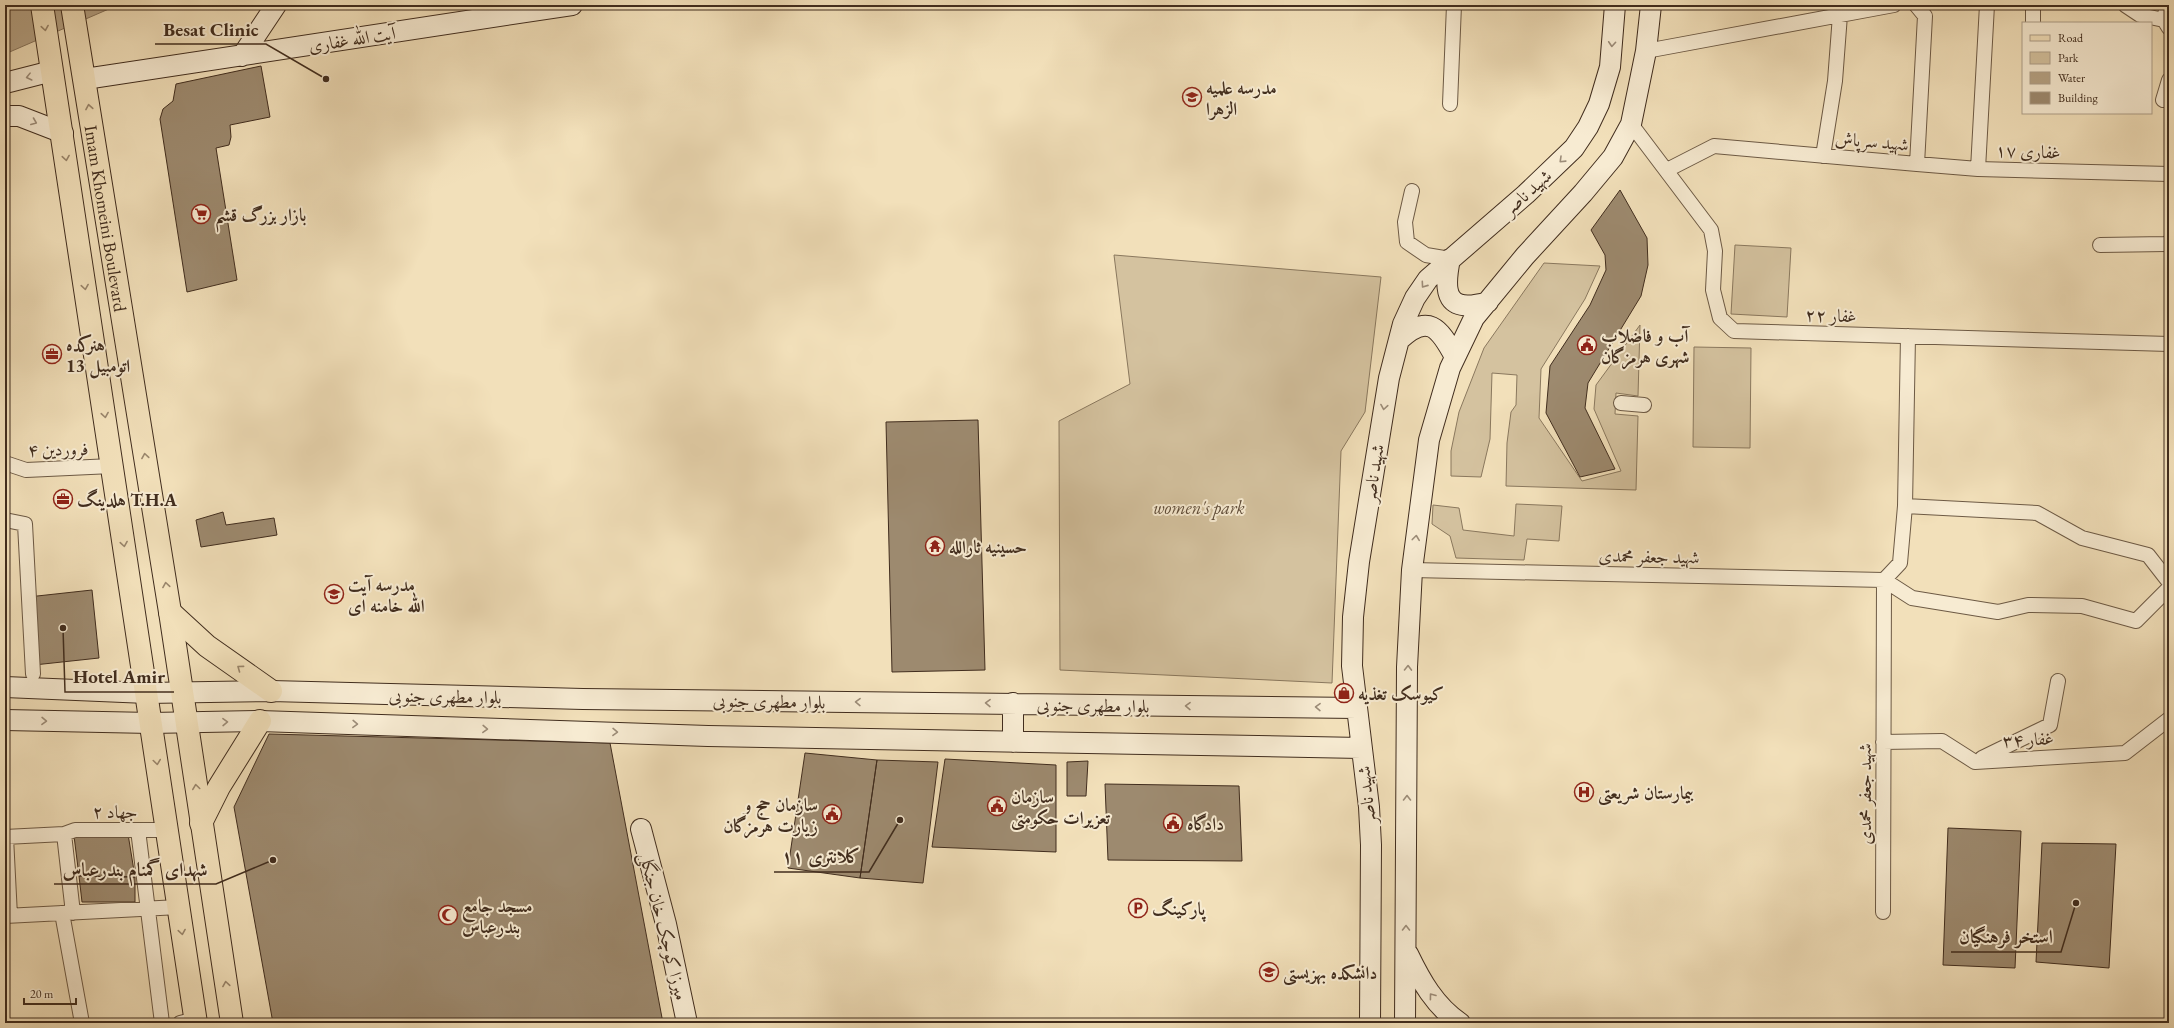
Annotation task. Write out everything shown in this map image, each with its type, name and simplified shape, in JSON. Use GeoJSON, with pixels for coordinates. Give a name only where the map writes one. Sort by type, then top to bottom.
{"type":"FeatureCollection","features":[{"type":"Feature","properties":{"kind":"main road","name":"Imam Khomeini Boulevard"},"geometry":{"type":"LineString","coordinates":[[42,5],[151,723]]}},
{"type":"Feature","properties":{"kind":"main road","name":"Imam Khomeini Boulevard"},"geometry":{"type":"LineString","coordinates":[[72,5],[170,612],[186,723]]}},
{"type":"Feature","properties":{"kind":"main road"},"geometry":{"type":"LineString","coordinates":[[170,612],[202,642],[271,691]]}},
{"type":"Feature","properties":{"kind":"main road"},"geometry":{"type":"LineString","coordinates":[[201,823],[219,787],[260,721]]}},
{"type":"Feature","properties":{"kind":"main road"},"geometry":{"type":"LineString","coordinates":[[151,723],[179,907],[190,1022]]}},
{"type":"Feature","properties":{"kind":"main road"},"geometry":{"type":"LineString","coordinates":[[186,723],[232,1023]]}},
{"type":"Feature","properties":{"kind":"street"},"geometry":{"type":"LineString","coordinates":[[242,56],[276,5]]}},
{"type":"Feature","properties":{"kind":"street","name":"آیت الله غفاری"},"geometry":{"type":"LineString","coordinates":[[85,79],[572,5]]}},
{"type":"Feature","properties":{"kind":"street"},"geometry":{"type":"LineString","coordinates":[[1450,104],[1454,5]]}},
{"type":"Feature","properties":{"kind":"street","name":"شهید ناصر"},"geometry":{"type":"LineString","coordinates":[[1370,1023],[1371,845],[1369,807],[1352,666],[1353,617],[1359,562],[1389,378],[1398,340],[1403,324],[1415,298],[1428,279],[1450,258],[1526,194],[1574,148],[1588,127],[1599,104],[1610,67],[1615,5]]}},
{"type":"Feature","properties":{"kind":"street"},"geometry":{"type":"LineString","coordinates":[[1405,1023],[1408,667],[1412,570],[1429,440],[1439,400],[1455,357],[1474,318],[1525,256],[1583,193],[1613,157],[1631,124],[1646,52],[1651,5]]}},
{"type":"Feature","properties":{"kind":"street"},"geometry":{"type":"LineString","coordinates":[[1646,52],[1894,5]]}},
{"type":"Feature","properties":{"kind":"street","name":"شهید سرپاش"},"geometry":{"type":"LineString","coordinates":[[1667,170],[1714,146],[1917,164],[1925,16],[1916,5]]}},
{"type":"Feature","properties":{"kind":"street","name":"غفاری ۱۷"},"geometry":{"type":"LineString","coordinates":[[1987,5],[1978,169],[2169,174]]}},
{"type":"Feature","properties":{"kind":"street"},"geometry":{"type":"LineString","coordinates":[[2033,5],[2033,22]]}},
{"type":"Feature","properties":{"kind":"street"},"geometry":{"type":"LineString","coordinates":[[2125,5],[2140,15],[2167,13]]}},
{"type":"Feature","properties":{"kind":"street"},"geometry":{"type":"LineString","coordinates":[[1823,156],[1835,81],[1840,15]]}},
{"type":"Feature","properties":{"kind":"street"},"geometry":{"type":"LineString","coordinates":[[5,83],[51,61]]}},
{"type":"Feature","properties":{"kind":"street"},"geometry":{"type":"LineString","coordinates":[[2163,100],[2169,80]]}},
{"type":"Feature","properties":{"kind":"street"},"geometry":{"type":"LineString","coordinates":[[5,116],[19,116],[62,133]]}},
{"type":"Feature","properties":{"kind":"street","name":"غفار ۲۲"},"geometry":{"type":"LineString","coordinates":[[1631,124],[1711,230],[1715,252],[1713,290],[1720,318],[1734,331],[2169,344]]}},
{"type":"Feature","properties":{"kind":"street"},"geometry":{"type":"LineString","coordinates":[[1917,164],[1978,169]]}},
{"type":"Feature","properties":{"kind":"street"},"geometry":{"type":"LineString","coordinates":[[1412,191],[1405,222],[1407,242],[1426,255],[1450,258],[1446,278],[1446,289],[1451,300],[1461,305],[1471,306],[1488,302]]}},
{"type":"Feature","properties":{"kind":"street"},"geometry":{"type":"LineString","coordinates":[[2100,245],[2166,244],[2169,242]]}},
{"type":"Feature","properties":{"kind":"street"},"geometry":{"type":"LineString","coordinates":[[1398,340],[1416,326],[1425,325],[1435,328],[1443,335],[1455,357]]}},
{"type":"Feature","properties":{"kind":"street"},"geometry":{"type":"LineString","coordinates":[[1908,336],[1905,506],[1900,563],[1884,580],[1912,598],[1998,612],[2028,605],[2082,606],[2136,621],[2169,588]]}},
{"type":"Feature","properties":{"kind":"street"},"geometry":{"type":"LineString","coordinates":[[1621,403],[1644,405]]}},
{"type":"Feature","properties":{"kind":"street","name":"فروردین ۴"},"geometry":{"type":"LineString","coordinates":[[5,463],[26,470],[112,466]]}},
{"type":"Feature","properties":{"kind":"street"},"geometry":{"type":"LineString","coordinates":[[1905,506],[2037,513],[2082,538],[2148,555],[2169,582]]}},
{"type":"Feature","properties":{"kind":"street"},"geometry":{"type":"LineString","coordinates":[[5,520],[25,524],[33,674]]}},
{"type":"Feature","properties":{"kind":"street","name":"شهید جعفر محمدی"},"geometry":{"type":"LineString","coordinates":[[1412,570],[1884,580],[1882,912]]}},
{"type":"Feature","properties":{"kind":"street"},"geometry":{"type":"LineString","coordinates":[[1883,742],[1942,741],[1975,762],[2050,725],[2058,681]]}},
{"type":"Feature","properties":{"kind":"street"},"geometry":{"type":"LineString","coordinates":[[5,688],[147,693]]}},
{"type":"Feature","properties":{"kind":"street","name":"بلوار مطهری جنوبی"},"geometry":{"type":"LineString","coordinates":[[147,693],[271,691],[553,698],[1357,708]]}},
{"type":"Feature","properties":{"kind":"street"},"geometry":{"type":"LineString","coordinates":[[553,698],[554,731]]}},
{"type":"Feature","properties":{"kind":"street"},"geometry":{"type":"LineString","coordinates":[[1013,704],[1013,742]]}},
{"type":"Feature","properties":{"kind":"street","name":"غفار ۳۴"},"geometry":{"type":"LineString","coordinates":[[1975,762],[2125,753],[2169,719]]}},
{"type":"Feature","properties":{"kind":"street"},"geometry":{"type":"LineString","coordinates":[[5,720],[151,723]]}},
{"type":"Feature","properties":{"kind":"street","name":"بلوار مطهری جنوبی"},"geometry":{"type":"LineString","coordinates":[[151,723],[260,721],[554,731],[1013,742],[1361,748]]}},
{"type":"Feature","properties":{"kind":"street","name":"میرزا کوچک خان جنگلی"},"geometry":{"type":"LineString","coordinates":[[641,829],[666,924],[688,1023]]}},
{"type":"Feature","properties":{"kind":"street","name":"جهاد ۲"},"geometry":{"type":"LineString","coordinates":[[5,837],[64,834],[75,830],[167,830]]}},
{"type":"Feature","properties":{"kind":"street"},"geometry":{"type":"LineString","coordinates":[[138,830],[162,1023]]}},
{"type":"Feature","properties":{"kind":"street"},"geometry":{"type":"LineString","coordinates":[[64,834],[67,913],[82,1023]]}},
{"type":"Feature","properties":{"kind":"street"},"geometry":{"type":"LineString","coordinates":[[5,837],[8,916],[179,907]]}},
{"type":"Feature","properties":{"kind":"street"},"geometry":{"type":"LineString","coordinates":[[1406,949],[1419,978],[1434,1000],[1460,1023]]}},
{"type":"Feature","properties":{"kind":"green space"},"geometry":{"type":"Polygon","coordinates":[[[1735,245],[1791,248],[1787,317],[1731,314],[1735,245]]]}},
{"type":"Feature","properties":{"kind":"green space","name":"women's park"},"geometry":{"type":"Polygon","coordinates":[[[1114,255],[1381,277],[1365,412],[1341,451],[1332,683],[1060,670],[1059,421],[1130,384],[1114,255]]]}},
{"type":"Feature","properties":{"kind":"green space"},"geometry":{"type":"Polygon","coordinates":[[[1544,263],[1600,266],[1585,299],[1541,369],[1539,418],[1582,481],[1621,471],[1594,409],[1596,385],[1640,325],[1638,396],[1616,393],[1615,414],[1638,416],[1636,490],[1506,486],[1507,443],[1511,412],[1516,405],[1517,375],[1492,373],[1490,439],[1481,477],[1451,476],[1451,451],[1459,412],[1484,348],[1544,263]]]}},
{"type":"Feature","properties":{"kind":"green space"},"geometry":{"type":"Polygon","coordinates":[[[1694,347],[1751,348],[1750,448],[1693,447],[1694,347]]]}},
{"type":"Feature","properties":{"kind":"green space"},"geometry":{"type":"Polygon","coordinates":[[[1516,504],[1562,506],[1559,541],[1527,539],[1524,560],[1456,558],[1450,536],[1432,524],[1433,505],[1459,508],[1463,530],[1514,536],[1516,504]]]}},
{"type":"Feature","properties":{"kind":"water"},"geometry":{"type":"Polygon","coordinates":[[[5,5],[118,5],[5,54],[5,5]]]}},
{"type":"Feature","properties":{"kind":"building","name":"بازار بزرگ قشم"},"geometry":{"type":"Polygon","coordinates":[[[261,66],[270,117],[230,125],[231,137],[229,145],[216,148],[237,280],[187,292],[160,119],[163,109],[173,101],[176,84],[261,66]]]}},
{"type":"Feature","properties":{"kind":"building","name":"آب و فاضلاب شهری هرمزگان"},"geometry":{"type":"Polygon","coordinates":[[[1620,190],[1647,238],[1648,265],[1641,296],[1588,383],[1585,408],[1615,469],[1580,477],[1546,413],[1550,366],[1590,305],[1606,270],[1605,255],[1591,230],[1620,190]]]}},
{"type":"Feature","properties":{"kind":"building","name":"حسینیه ثارالله"},"geometry":{"type":"Polygon","coordinates":[[[978,420],[985,670],[892,672],[886,422],[978,420]]]}},
{"type":"Feature","properties":{"kind":"building"},"geometry":{"type":"Polygon","coordinates":[[[223,512],[226,525],[274,518],[277,535],[201,547],[196,520],[223,512]]]}},
{"type":"Feature","properties":{"kind":"building"},"geometry":{"type":"Polygon","coordinates":[[[92,590],[99,658],[34,665],[28,597],[92,590]]]}},
{"type":"Feature","properties":{"kind":"building","name":"مسجد جامع بندرعباس"},"geometry":{"type":"Polygon","coordinates":[[[269,734],[610,743],[663,1023],[273,1023],[234,807],[269,734]]]}},
{"type":"Feature","properties":{"kind":"building","name":"سازمان حج و زیارت هرمزگان"},"geometry":{"type":"Polygon","coordinates":[[[805,753],[877,760],[860,878],[788,868],[805,753]]]}},
{"type":"Feature","properties":{"kind":"building","name":"سازمان تعزیرات حکومتی"},"geometry":{"type":"Polygon","coordinates":[[[945,759],[1056,765],[1056,852],[932,847],[945,759]]]}},
{"type":"Feature","properties":{"kind":"building"},"geometry":{"type":"Polygon","coordinates":[[[877,760],[938,762],[923,883],[860,878],[877,760]]]}},
{"type":"Feature","properties":{"kind":"building"},"geometry":{"type":"Polygon","coordinates":[[[1088,761],[1086,796],[1067,796],[1067,762],[1088,761]]]}},
{"type":"Feature","properties":{"kind":"building","name":"دادگاه"},"geometry":{"type":"Polygon","coordinates":[[[1105,784],[1239,786],[1242,861],[1108,860],[1105,784]]]}},
{"type":"Feature","properties":{"kind":"building"},"geometry":{"type":"Polygon","coordinates":[[[1948,828],[2021,831],[2015,968],[1943,965],[1948,828]]]}},
{"type":"Feature","properties":{"kind":"building"},"geometry":{"type":"Polygon","coordinates":[[[128,834],[135,877],[79,876],[74,836],[128,834]]]}},
{"type":"Feature","properties":{"kind":"building"},"geometry":{"type":"Polygon","coordinates":[[[2042,843],[2116,844],[2109,968],[2036,962],[2042,843]]]}},
{"type":"Feature","properties":{"kind":"building"},"geometry":{"type":"Polygon","coordinates":[[[79,876],[135,877],[135,902],[82,902],[79,876]]]}},
{"type":"Feature","properties":{"kind":"place","name":"Besat Clinic"},"geometry":{"type":"Point","coordinates":[326,79]}},
{"type":"Feature","properties":{"kind":"place","name":"مدرسه علمیه الزهرا"},"geometry":{"type":"Point","coordinates":[1192,97]}},
{"type":"Feature","properties":{"kind":"place","name":"بازار بزرگ قشم"},"geometry":{"type":"Point","coordinates":[201,214]}},
{"type":"Feature","properties":{"kind":"place","name":"آب و فاضلاب شهری هرمزگان"},"geometry":{"type":"Point","coordinates":[1587,345]}},
{"type":"Feature","properties":{"kind":"place","name":"هنرکده اتومبیل 13"},"geometry":{"type":"Point","coordinates":[52,354]}},
{"type":"Feature","properties":{"kind":"place","name":"هلدینگ T.H.A"},"geometry":{"type":"Point","coordinates":[63,499]}},
{"type":"Feature","properties":{"kind":"place","name":"حسینیه ثارالله"},"geometry":{"type":"Point","coordinates":[935,546]}},
{"type":"Feature","properties":{"kind":"place","name":"مدرسه آیت الله خامنه ای"},"geometry":{"type":"Point","coordinates":[334,594]}},
{"type":"Feature","properties":{"kind":"place","name":"Hotel Amir"},"geometry":{"type":"Point","coordinates":[63,628]}},
{"type":"Feature","properties":{"kind":"place","name":"کیوسک تغذیه"},"geometry":{"type":"Point","coordinates":[1344,693]}},
{"type":"Feature","properties":{"kind":"place","name":"بیمارستان شریعتی"},"geometry":{"type":"Point","coordinates":[1584,792]}},
{"type":"Feature","properties":{"kind":"place","name":"سازمان تعزیرات حکومتی"},"geometry":{"type":"Point","coordinates":[997,806]}},
{"type":"Feature","properties":{"kind":"place","name":"سازمان حج و زیارت هرمزگان"},"geometry":{"type":"Point","coordinates":[832,814]}},
{"type":"Feature","properties":{"kind":"place","name":"کلانتری ۱۱"},"geometry":{"type":"Point","coordinates":[900,820]}},
{"type":"Feature","properties":{"kind":"place","name":"دادگاه"},"geometry":{"type":"Point","coordinates":[1173,823]}},
{"type":"Feature","properties":{"kind":"place","name":"شهدای گمنام بندرعباس"},"geometry":{"type":"Point","coordinates":[273,860]}},
{"type":"Feature","properties":{"kind":"place","name":"استخر فرهنگیان"},"geometry":{"type":"Point","coordinates":[2076,903]}},
{"type":"Feature","properties":{"kind":"place","name":"پارکینگ"},"geometry":{"type":"Point","coordinates":[1138,908]}},
{"type":"Feature","properties":{"kind":"place","name":"مسجد جامع بندرعباس"},"geometry":{"type":"Point","coordinates":[448,915]}},
{"type":"Feature","properties":{"kind":"place","name":"دانشکده بهزیستی"},"geometry":{"type":"Point","coordinates":[1269,972]}}]}
